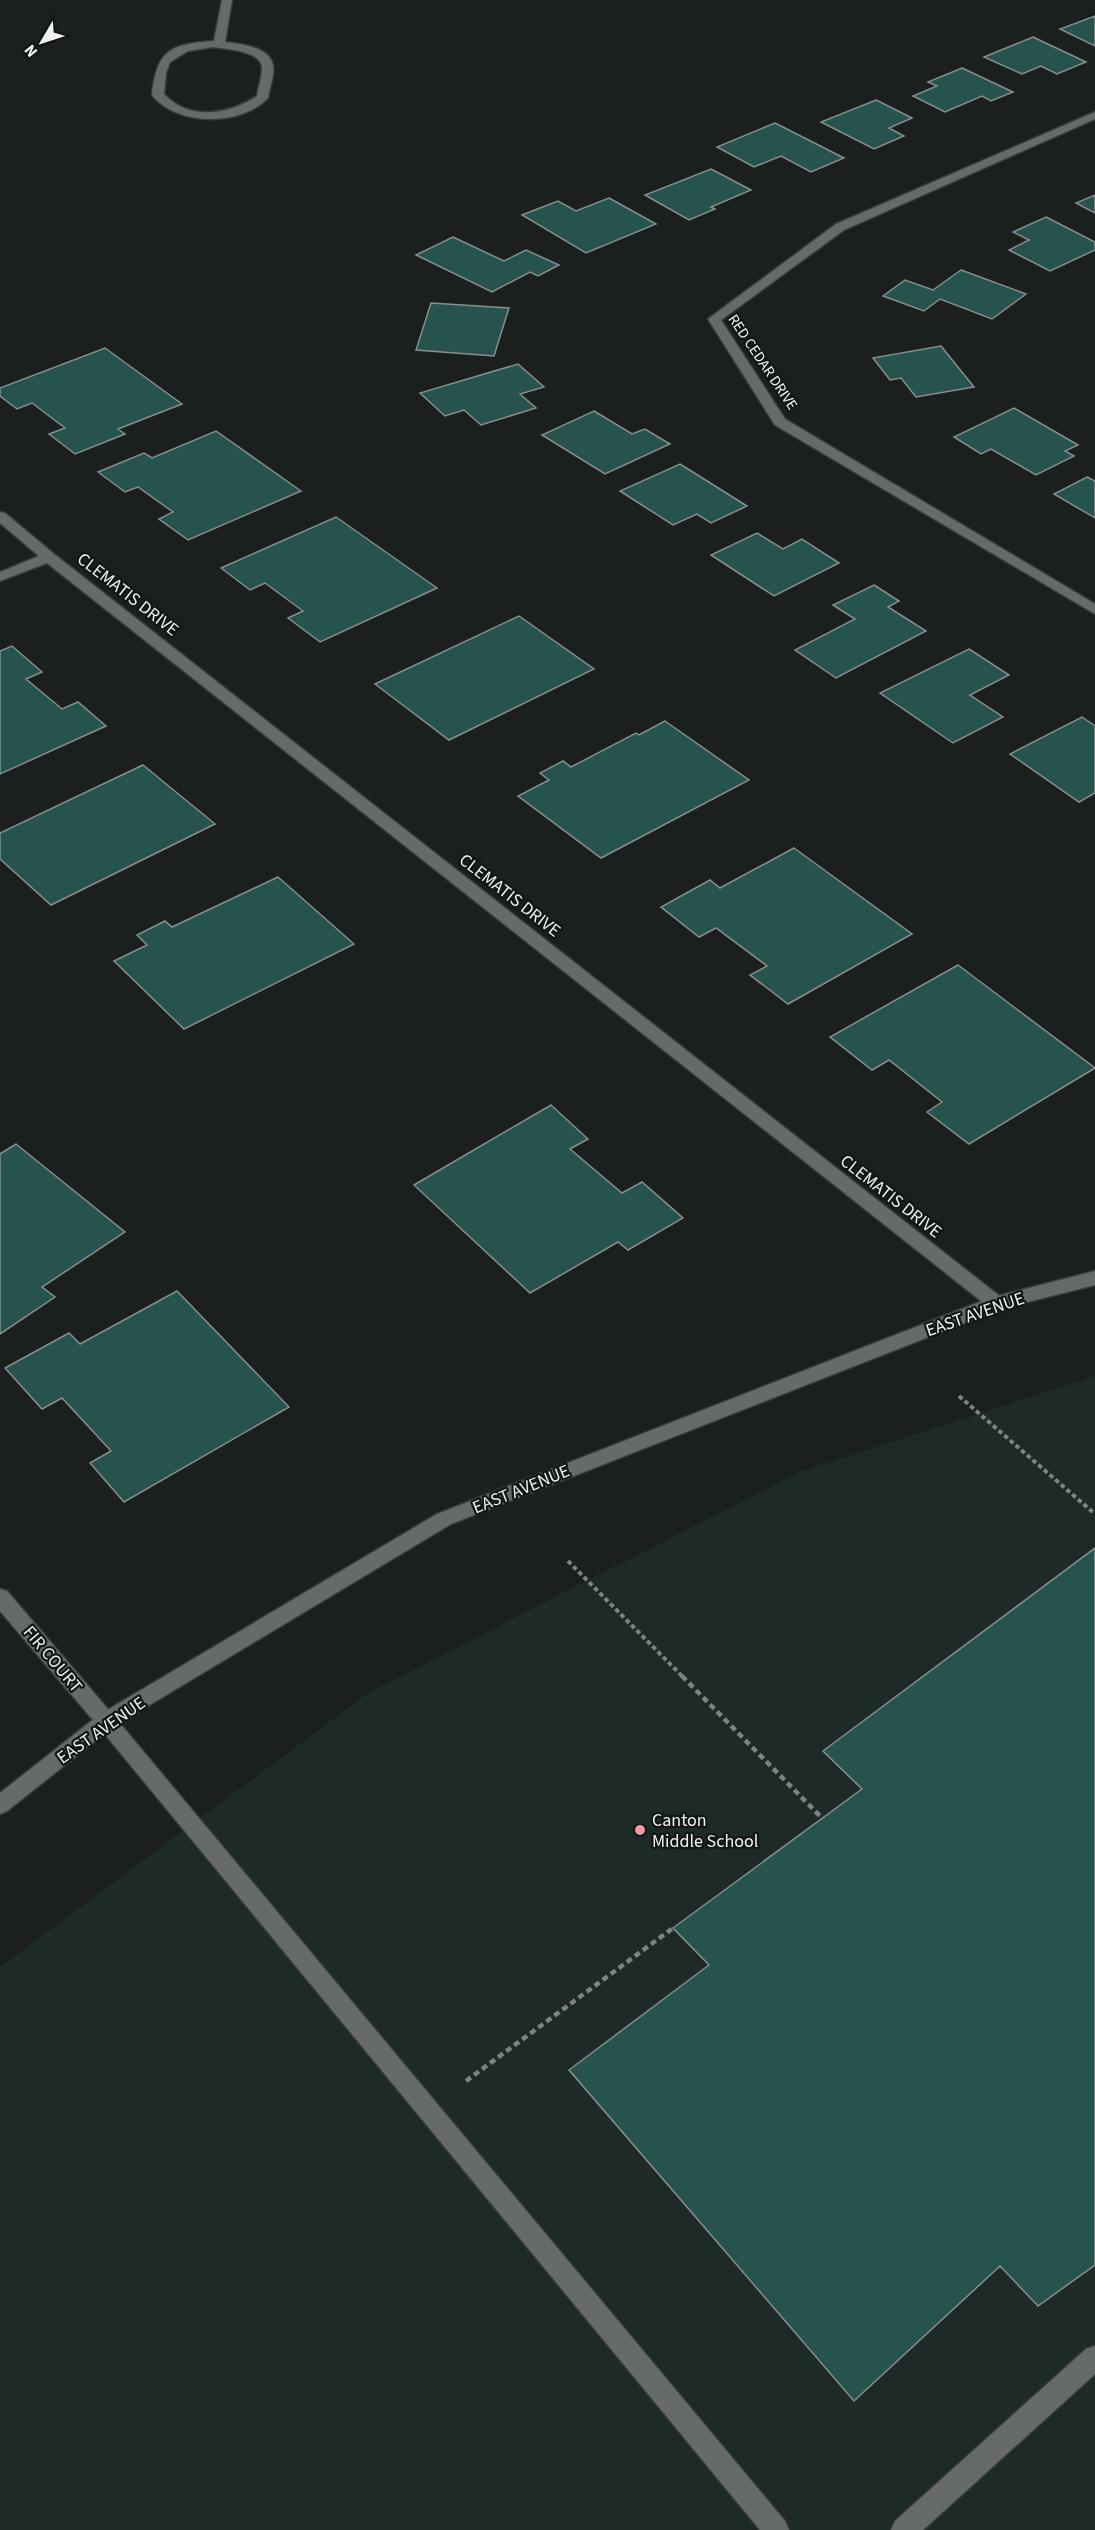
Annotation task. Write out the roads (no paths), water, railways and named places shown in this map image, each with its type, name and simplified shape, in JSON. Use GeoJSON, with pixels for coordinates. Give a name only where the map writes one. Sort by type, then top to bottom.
{"type":"FeatureCollection","features":[{"type":"Feature","properties":{"kind":"street"},"geometry":{"type":"LineString","coordinates":[[219,44],[227,0]]}},
{"type":"Feature","properties":{"kind":"street"},"geometry":{"type":"LineString","coordinates":[[219,44],[246,48],[265,59],[268,67],[262,98],[239,111],[205,115],[173,109],[163,103],[158,95],[162,64],[169,57],[196,46],[219,44]]}},
{"type":"Feature","properties":{"kind":"street","name":"RED CEDAR DRIVE"},"geometry":{"type":"LineString","coordinates":[[1095,115],[840,227],[714,319],[780,422],[1095,610]]}},
{"type":"Feature","properties":{"kind":"street","name":"CLEMATIS DRIVE"},"geometry":{"type":"LineString","coordinates":[[0,516],[996,1303]]}},
{"type":"Feature","properties":{"kind":"street"},"geometry":{"type":"LineString","coordinates":[[0,577],[49,556]]}},
{"type":"Feature","properties":{"kind":"street","name":"EAST AVENUE"},"geometry":{"type":"LineString","coordinates":[[0,1805],[106,1721],[444,1519],[996,1303],[1095,1278]]}},
{"type":"Feature","properties":{"kind":"street","name":"FIR COURT"},"geometry":{"type":"LineString","coordinates":[[0,1597],[106,1721],[776,2530]]}},
{"type":"Feature","properties":{"kind":"street"},"geometry":{"type":"LineString","coordinates":[[904,2530],[1095,2358]]}},
{"type":"Feature","properties":{"kind":"place","name":"Canton Middle School"},"geometry":{"type":"Point","coordinates":[640,1830]}}]}
